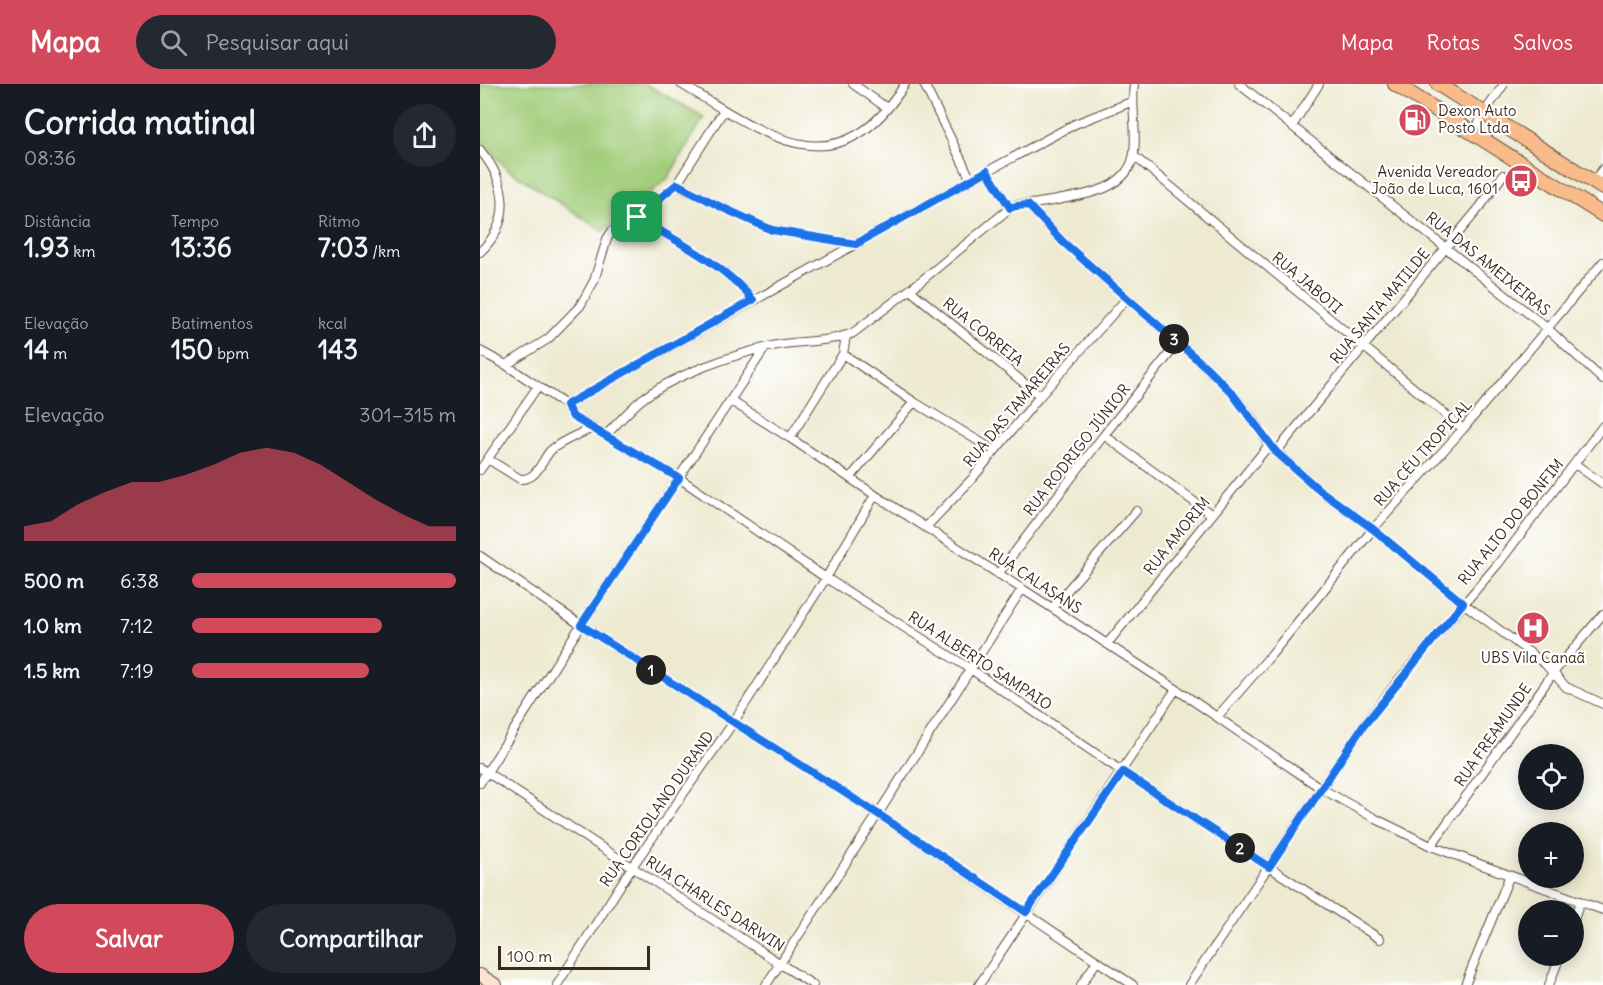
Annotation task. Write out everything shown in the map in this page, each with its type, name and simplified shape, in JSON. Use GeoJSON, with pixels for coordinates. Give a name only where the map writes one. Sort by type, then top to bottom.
{"type":"FeatureCollection","features":[{"type":"Feature","properties":{"kind":"main road"},"geometry":{"type":"LineString","coordinates":[[1395,84],[1603,214]]}},
{"type":"Feature","properties":{"kind":"main road"},"geometry":{"type":"LineString","coordinates":[[1438,84],[1598,185]]}},
{"type":"Feature","properties":{"kind":"street"},"geometry":{"type":"LineString","coordinates":[[681,84],[724,110],[777,137],[804,146],[832,145],[859,135],[887,108],[905,84]]}},
{"type":"Feature","properties":{"kind":"street"},"geometry":{"type":"LineString","coordinates":[[853,84],[887,108]]}},
{"type":"Feature","properties":{"kind":"street"},"geometry":{"type":"LineString","coordinates":[[924,84],[971,180]]}},
{"type":"Feature","properties":{"kind":"street"},"geometry":{"type":"LineString","coordinates":[[606,435],[640,401],[662,387],[724,360],[765,348],[846,336],[859,329],[1010,208],[1087,195],[1107,188],[1123,176],[1134,156],[1131,102],[1134,84]]}},
{"type":"Feature","properties":{"kind":"street","name":"RUA DAS AMEIXEIRAS"},"geometry":{"type":"LineString","coordinates":[[1239,84],[1548,329],[1603,380]]}},
{"type":"Feature","properties":{"kind":"street"},"geometry":{"type":"LineString","coordinates":[[1292,126],[1319,84]]}},
{"type":"Feature","properties":{"kind":"street"},"geometry":{"type":"LineString","coordinates":[[1474,133],[1484,113],[1504,84]]}},
{"type":"Feature","properties":{"kind":"street"},"geometry":{"type":"LineString","coordinates":[[566,405],[987,171],[1076,124],[1131,102]]}},
{"type":"Feature","properties":{"kind":"street"},"geometry":{"type":"LineString","coordinates":[[506,365],[548,339],[580,306],[594,281],[608,239],[618,227],[637,217],[677,184],[724,110]]}},
{"type":"Feature","properties":{"kind":"street"},"geometry":{"type":"LineString","coordinates":[[480,150],[492,165],[503,207],[497,230],[489,244],[480,252]]}},
{"type":"Feature","properties":{"kind":"street","name":"RUA JABOTI"},"geometry":{"type":"LineString","coordinates":[[1134,156],[1464,429]]}},
{"type":"Feature","properties":{"kind":"street"},"geometry":{"type":"LineString","coordinates":[[1598,185],[1603,169]]}},
{"type":"Feature","properties":{"kind":"street"},"geometry":{"type":"LineString","coordinates":[[987,171],[1010,208]]}},
{"type":"Feature","properties":{"kind":"street","name":"RUA SANTA MATILDE"},"geometry":{"type":"LineString","coordinates":[[1276,452],[1364,348],[1503,176]]}},
{"type":"Feature","properties":{"kind":"street"},"geometry":{"type":"LineString","coordinates":[[677,184],[772,230],[856,244]]}},
{"type":"Feature","properties":{"kind":"street"},"geometry":{"type":"LineString","coordinates":[[1028,205],[1063,242],[1207,368],[1232,393],[1269,445],[1318,489],[1373,529],[1463,603],[1545,664],[1566,687],[1603,704]]}},
{"type":"Feature","properties":{"kind":"street"},"geometry":{"type":"LineString","coordinates":[[637,217],[714,264],[737,282],[753,300]]}},
{"type":"Feature","properties":{"kind":"street"},"geometry":{"type":"LineString","coordinates":[[480,237],[489,244]]}},
{"type":"Feature","properties":{"kind":"street","name":"RUA CÉU TROPICAL"},"geometry":{"type":"LineString","coordinates":[[1217,717],[1271,655],[1373,529],[1464,429],[1603,262]]}},
{"type":"Feature","properties":{"kind":"street","name":"RUA CORREIA"},"geometry":{"type":"LineString","coordinates":[[910,290],[1040,396]]}},
{"type":"Feature","properties":{"kind":"street","name":"RUA DAS TAMAREIRAS"},"geometry":{"type":"LineString","coordinates":[[926,527],[1127,298]]}},
{"type":"Feature","properties":{"kind":"street"},"geometry":{"type":"LineString","coordinates":[[790,438],[843,354],[846,336]]}},
{"type":"Feature","properties":{"kind":"street","name":"RUA RODRIGO JÚNIOR"},"geometry":{"type":"LineString","coordinates":[[998,574],[1104,435],[1178,343]]}},
{"type":"Feature","properties":{"kind":"street"},"geometry":{"type":"LineString","coordinates":[[480,783],[483,771],[765,348]]}},
{"type":"Feature","properties":{"kind":"street","name":"RUA ALBERTO SAMPAIO"},"geometry":{"type":"LineString","coordinates":[[480,351],[506,365],[566,405],[573,417],[679,478],[826,578],[972,670],[1123,772],[1380,939]]}},
{"type":"Feature","properties":{"kind":"street"},"geometry":{"type":"LineString","coordinates":[[843,354],[914,402],[995,451]]}},
{"type":"Feature","properties":{"kind":"street"},"geometry":{"type":"LineString","coordinates":[[480,470],[538,386]]}},
{"type":"Feature","properties":{"kind":"street","name":"RUA CALASANS"},"geometry":{"type":"LineString","coordinates":[[731,401],[1176,689],[1322,789],[1431,846],[1577,900]]}},
{"type":"Feature","properties":{"kind":"street"},"geometry":{"type":"LineString","coordinates":[[850,477],[914,402]]}},
{"type":"Feature","properties":{"kind":"street","name":"RUA ALTO DO BONFIM"},"geometry":{"type":"LineString","coordinates":[[1189,985],[1361,729],[1510,549],[1603,426]]}},
{"type":"Feature","properties":{"kind":"street"},"geometry":{"type":"LineString","coordinates":[[488,459],[520,479],[525,479],[537,471],[552,450],[593,428]]}},
{"type":"Feature","properties":{"kind":"street"},"geometry":{"type":"LineString","coordinates":[[1104,435],[1212,515]]}},
{"type":"Feature","properties":{"kind":"street","name":"RUA AMORIM"},"geometry":{"type":"LineString","coordinates":[[1107,644],[1269,445]]}},
{"type":"Feature","properties":{"kind":"street"},"geometry":{"type":"LineString","coordinates":[[1575,464],[1603,484]]}},
{"type":"Feature","properties":{"kind":"street","name":"RUA CORIOLANO DURAND"},"geometry":{"type":"LineString","coordinates":[[556,985],[632,867],[733,723],[826,578],[875,495]]}},
{"type":"Feature","properties":{"kind":"street"},"geometry":{"type":"LineString","coordinates":[[1052,608],[1136,511]]}},
{"type":"Feature","properties":{"kind":"street"},"geometry":{"type":"LineString","coordinates":[[480,556],[581,625],[878,814],[1133,985]]}},
{"type":"Feature","properties":{"kind":"street"},"geometry":{"type":"LineString","coordinates":[[765,985],[972,670],[1022,589]]}},
{"type":"Feature","properties":{"kind":"street","name":"RUA FREAMUNDE"},"geometry":{"type":"LineString","coordinates":[[1431,846],[1553,673],[1603,614]]}},
{"type":"Feature","properties":{"kind":"street"},"geometry":{"type":"LineString","coordinates":[[979,985],[1026,912],[1123,772],[1176,689]]}},
{"type":"Feature","properties":{"kind":"street","name":"RUA CHARLES DARWIN"},"geometry":{"type":"LineString","coordinates":[[483,771],[813,985]]}},
{"type":"Feature","properties":{"kind":"street"},"geometry":{"type":"LineString","coordinates":[[1465,985],[1510,875]]}},
{"type":"Feature","properties":{"kind":"street","name":"RUA CALASANS"},"geometry":{"type":"LineString","coordinates":[[1584,902],[1603,909]]}},
{"type":"Feature","properties":{"kind":"street"},"geometry":{"type":"LineString","coordinates":[[1081,985],[1097,961]]}},
{"type":"Feature","properties":{"kind":"street"},"geometry":{"type":"LineString","coordinates":[[1549,985],[1556,966]]}},
{"type":"Feature","properties":{"kind":"street"},"geometry":{"type":"LineString","coordinates":[[480,975],[495,985]]}},
{"type":"Feature","properties":{"kind":"green space"},"geometry":{"type":"Polygon","coordinates":[[[480,84],[646,84],[704,117],[668,178],[603,231],[507,169],[480,138],[480,84]]]}},
{"type":"Feature","properties":{"kind":"place","name":"Dexon Auto Posto Ltda"},"geometry":{"type":"Point","coordinates":[1415,120]}},
{"type":"Feature","properties":{"kind":"place","name":"Avenida Vereador João de Luca, 1601"},"geometry":{"type":"Point","coordinates":[1521,181]}},
{"type":"Feature","properties":{"kind":"place","name":"UBS Vila Canaã"},"geometry":{"type":"Point","coordinates":[1533,628]}},
{"type":"Feature","properties":{"kind":"route"},"geometry":{"type":"LineString","coordinates":[[987,171],[1010,208],[1028,205],[1063,242],[1207,368],[1232,393],[1276,452],[1318,489],[1373,529],[1463,603],[1361,729],[1269,867],[1123,772],[1026,912],[878,814],[581,625],[679,478],[573,417],[566,405],[753,300],[737,282],[714,264],[637,217],[677,184],[757,225],[782,233],[856,244],[987,171]]}}]}
